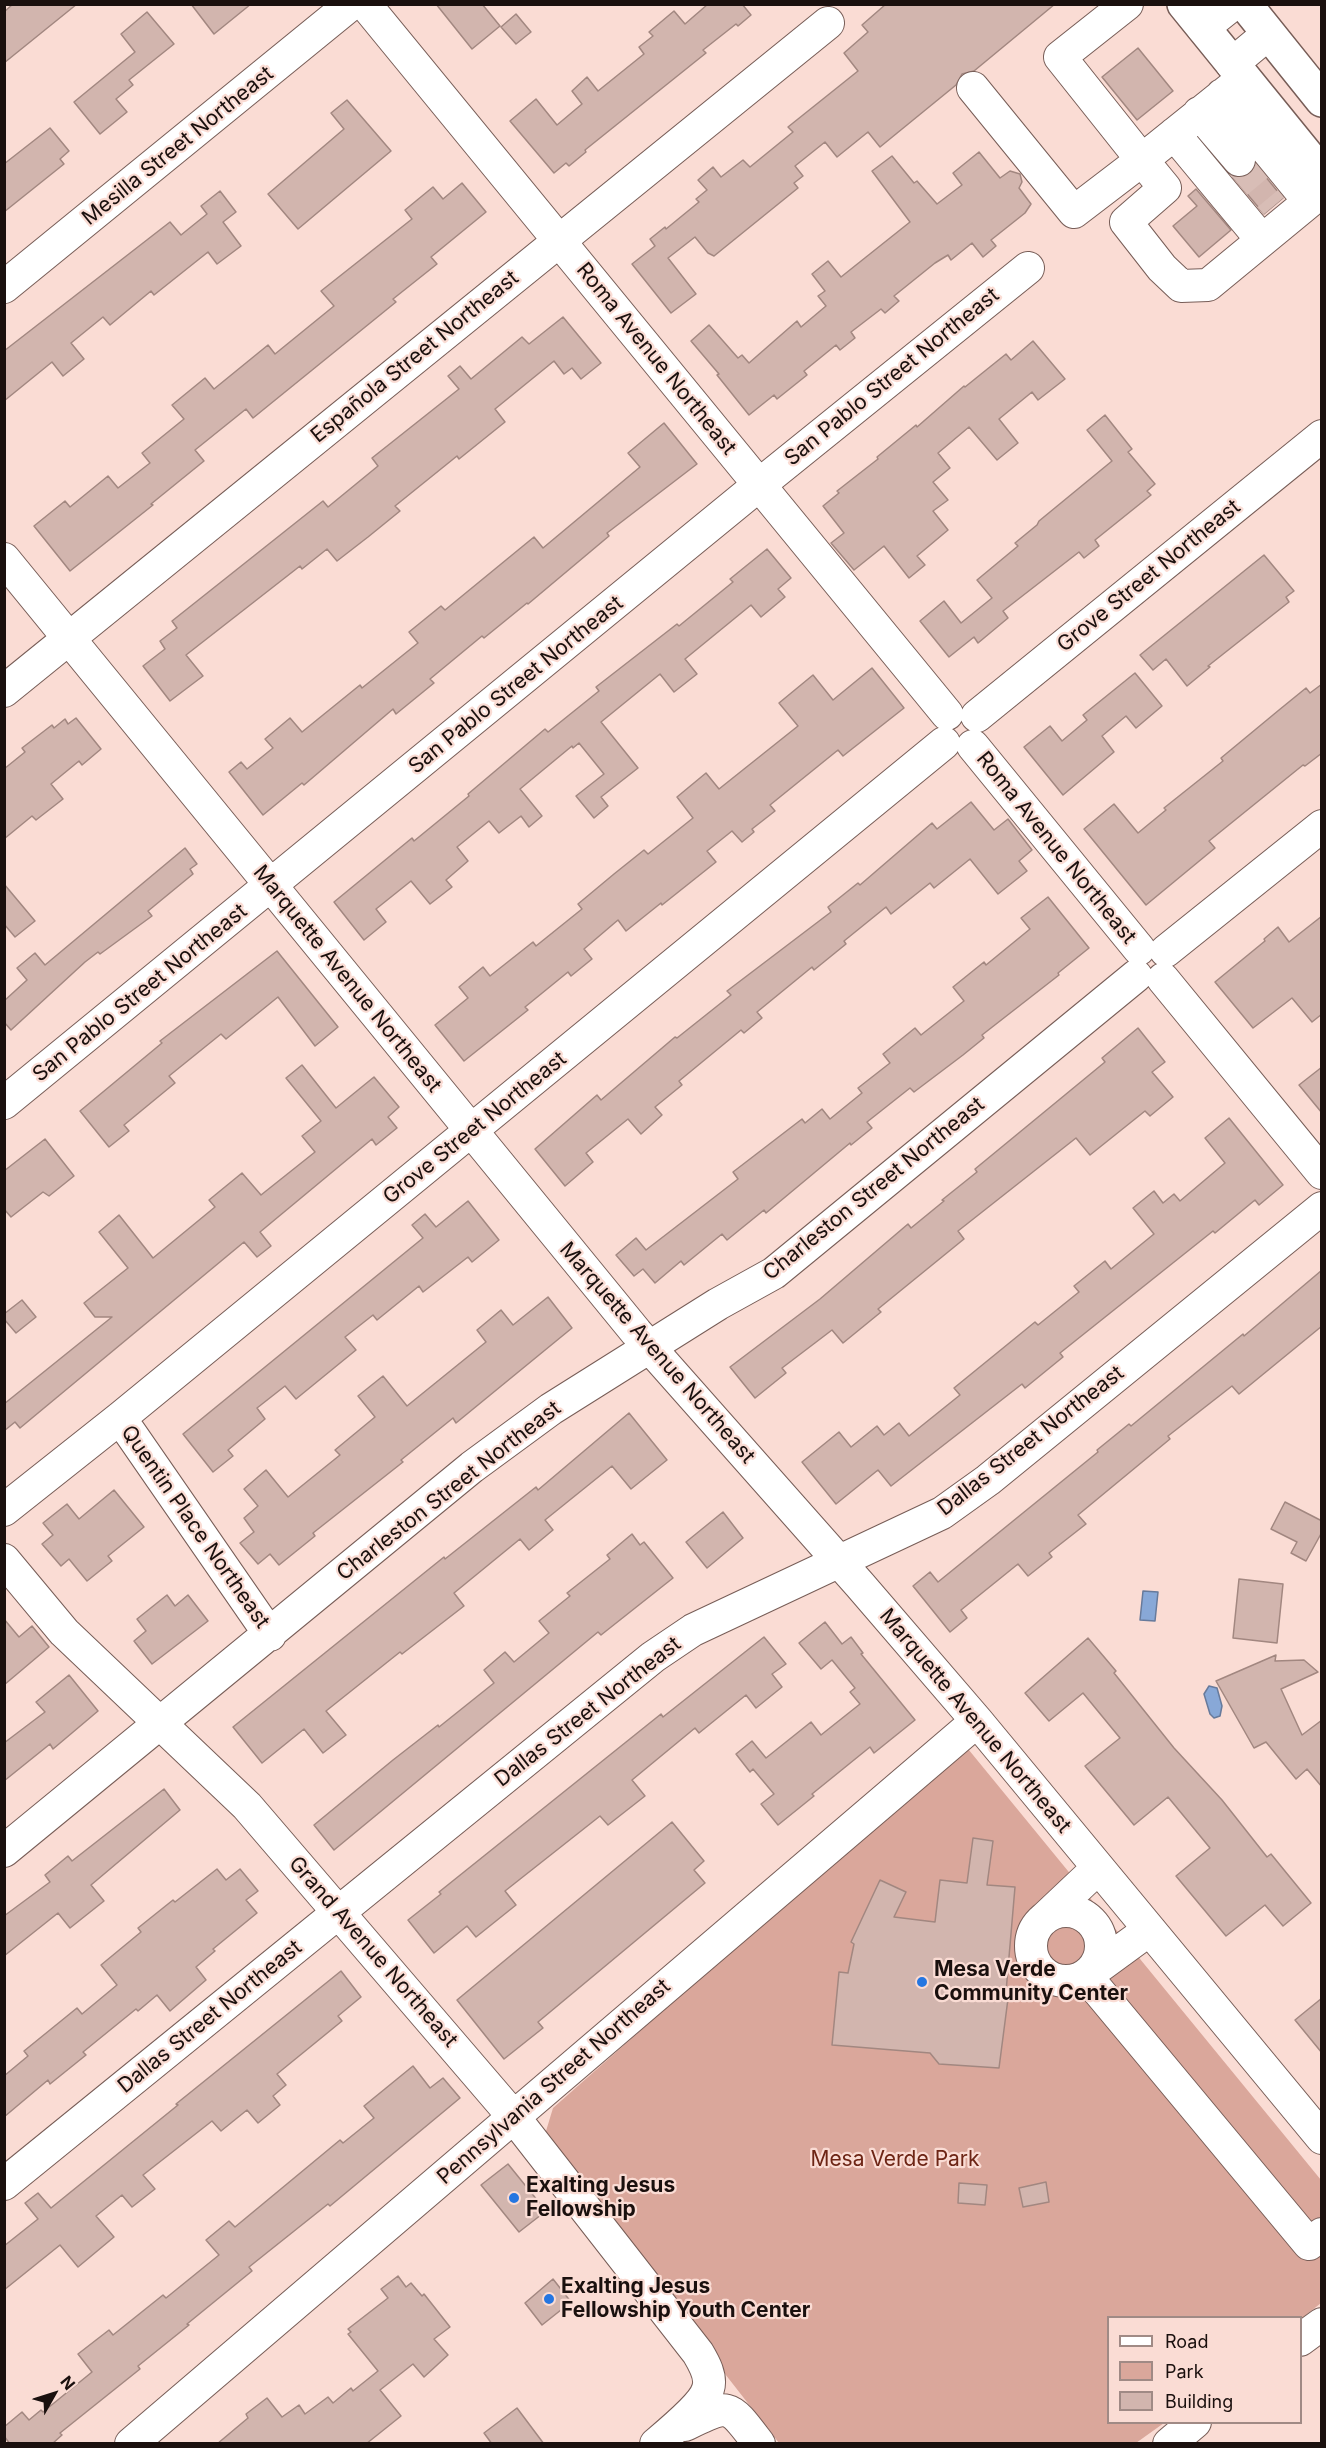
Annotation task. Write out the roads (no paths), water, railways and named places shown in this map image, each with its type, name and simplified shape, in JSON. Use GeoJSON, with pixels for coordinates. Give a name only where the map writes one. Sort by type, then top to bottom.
{"type":"FeatureCollection","features":[{"type":"Feature","properties":{"kind":"main road"},"geometry":{"type":"LineString","coordinates":[[1245,4],[1322,100]]}},
{"type":"Feature","properties":{"kind":"main road"},"geometry":{"type":"LineString","coordinates":[[1193,16],[1224,88],[1303,198]]}},
{"type":"Feature","properties":{"kind":"street","name":"Mesilla Street Northeast"},"geometry":{"type":"LineString","coordinates":[[4,287],[351,4]]}},
{"type":"Feature","properties":{"kind":"street","name":"Roma Avenue Northeast"},"geometry":{"type":"LineString","coordinates":[[365,4],[1322,1173]]}},
{"type":"Feature","properties":{"kind":"street"},"geometry":{"type":"LineString","coordinates":[[1127,4],[1060,57],[1165,188],[1126,222],[1162,268],[1181,286],[1208,285],[1262,240],[1303,198]]}},
{"type":"Feature","properties":{"kind":"street"},"geometry":{"type":"LineString","coordinates":[[1193,16],[1233,4]]}},
{"type":"Feature","properties":{"kind":"street","name":"Española Street Northeast"},"geometry":{"type":"LineString","coordinates":[[4,692],[559,239],[828,23]]}},
{"type":"Feature","properties":{"kind":"street"},"geometry":{"type":"LineString","coordinates":[[973,88],[1074,212],[1174,134],[1224,88],[1268,34]]}},
{"type":"Feature","properties":{"kind":"street"},"geometry":{"type":"LineString","coordinates":[[1224,88],[1239,160]]}},
{"type":"Feature","properties":{"kind":"street"},"geometry":{"type":"LineString","coordinates":[[1174,134],[1262,240]]}},
{"type":"Feature","properties":{"kind":"street","name":"San Pablo Street Northeast"},"geometry":{"type":"LineString","coordinates":[[4,1103],[759,485],[1028,268]]}},
{"type":"Feature","properties":{"kind":"street","name":"Grove Street Northeast"},"geometry":{"type":"LineString","coordinates":[[4,1510],[120,1418],[1322,436]]}},
{"type":"Feature","properties":{"kind":"street","name":"Marquette Avenue Northeast"},"geometry":{"type":"LineString","coordinates":[[4,559],[649,1348],[977,1721],[1322,2138]]}},
{"type":"Feature","properties":{"kind":"street","name":"Charleston Street Northeast"},"geometry":{"type":"LineString","coordinates":[[4,1851],[472,1467],[551,1409],[718,1304],[774,1273],[1322,826]]}},
{"type":"Feature","properties":{"kind":"street","name":"Dallas Street Northeast"},"geometry":{"type":"LineString","coordinates":[[4,2184],[653,1657],[693,1630],[942,1513],[988,1480],[1322,1208]]}},
{"type":"Feature","properties":{"kind":"street","name":"Quentin Place Northeast"},"geometry":{"type":"LineString","coordinates":[[120,1418],[270,1635]]}},
{"type":"Feature","properties":{"kind":"street","name":"Grand Avenue Northeast"},"geometry":{"type":"LineString","coordinates":[[4,1560],[64,1632],[247,1806],[513,2116],[698,2353],[708,2374],[709,2388],[665,2437]]}},
{"type":"Feature","properties":{"kind":"street","name":"Pennsylvania Street Northeast"},"geometry":{"type":"LineString","coordinates":[[131,2444],[977,1721]]}},
{"type":"Feature","properties":{"kind":"street"},"geometry":{"type":"LineString","coordinates":[[1098,1868],[1036,1928],[1032,1939],[1032,1950],[1035,1961],[1042,1971],[1052,1978],[1063,1981],[1086,1976],[1149,1930]]}},
{"type":"Feature","properties":{"kind":"street"},"geometry":{"type":"LineString","coordinates":[[1043,1920],[1052,1914],[1075,1912],[1085,1916],[1094,1924],[1099,1933],[1100,1957],[1086,1976]]}},
{"type":"Feature","properties":{"kind":"street"},"geometry":{"type":"LineString","coordinates":[[1086,1976],[1309,2244],[1322,2234]]}},
{"type":"Feature","properties":{"kind":"street"},"geometry":{"type":"LineString","coordinates":[[1302,2339],[1322,2324]]}},
{"type":"Feature","properties":{"kind":"street"},"geometry":{"type":"LineString","coordinates":[[665,2437],[714,2410],[722,2409],[738,2418],[759,2444]]}},
{"type":"Feature","properties":{"kind":"street"},"geometry":{"type":"LineString","coordinates":[[1168,2444],[1193,2424]]}},
{"type":"Feature","properties":{"kind":"water"},"geometry":{"type":"Polygon","coordinates":[[[1143,1591],[1158,1592],[1155,1621],[1140,1620],[1143,1591]]]}},
{"type":"Feature","properties":{"kind":"water"},"geometry":{"type":"Polygon","coordinates":[[[1209,1686],[1217,1688],[1222,1706],[1220,1716],[1214,1718],[1210,1714],[1204,1694],[1209,1686]]]}},
{"type":"Feature","properties":{"kind":"tunnel"},"geometry":{"type":"LineString","coordinates":[[1239,160],[1276,204]]}},
{"type":"Feature","properties":{"kind":"place","name":"Mesa Verde Community Center"},"geometry":{"type":"Point","coordinates":[922,1982]}},
{"type":"Feature","properties":{"kind":"place","name":"Exalting Jesus Fellowship"},"geometry":{"type":"Point","coordinates":[514,2198]}},
{"type":"Feature","properties":{"kind":"place","name":"Exalting Jesus Fellowship Youth Center"},"geometry":{"type":"Point","coordinates":[549,2299]}},
{"type":"Feature","properties":{"kind":"park label","name":"Mesa Verde Park"},"geometry":{"type":"Point","coordinates":[895,2160]}}]}
